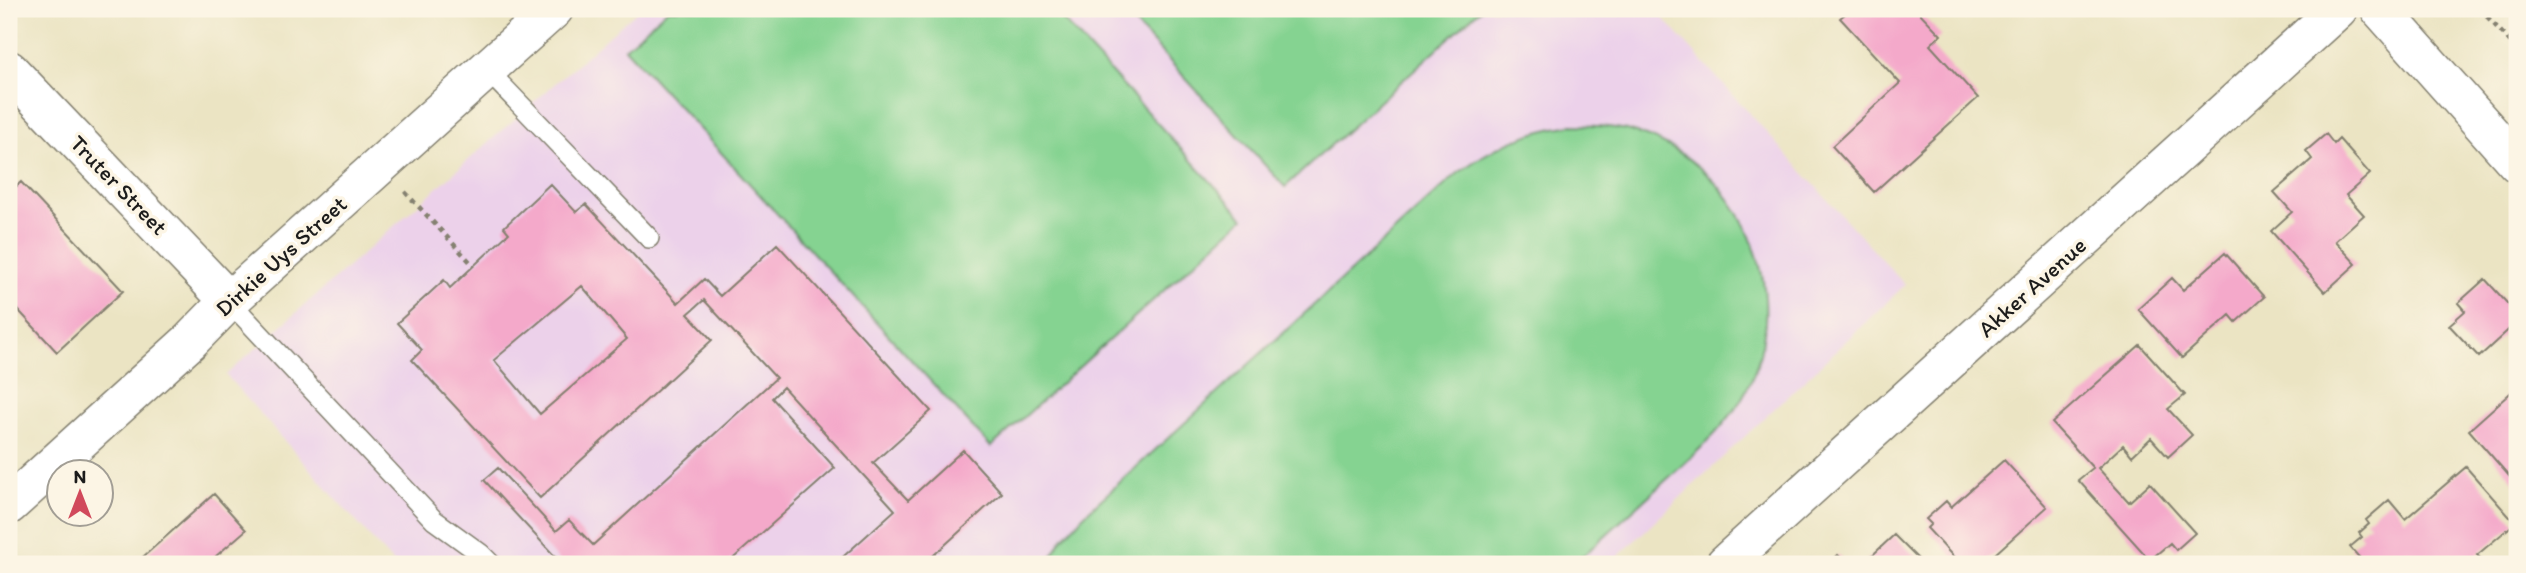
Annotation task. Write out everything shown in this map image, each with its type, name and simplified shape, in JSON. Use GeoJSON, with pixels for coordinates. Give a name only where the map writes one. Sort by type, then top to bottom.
{"type":"FeatureCollection","features":[{"type":"Feature","properties":{"kind":"street","name":"Dirkie Uys Street"},"geometry":{"type":"LineString","coordinates":[[9,505],[189,342],[229,301],[554,9]]}},
{"type":"Feature","properties":{"kind":"street","name":"Akker Avenue"},"geometry":{"type":"LineString","coordinates":[[1725,564],[2338,9]]}},
{"type":"Feature","properties":{"kind":"street"},"geometry":{"type":"LineString","coordinates":[[2380,9],[2517,163]]}},
{"type":"Feature","properties":{"kind":"street","name":"Truter Street"},"geometry":{"type":"LineString","coordinates":[[9,70],[229,301]]}},
{"type":"Feature","properties":{"kind":"lane"},"geometry":{"type":"LineString","coordinates":[[486,69],[649,238]]}},
{"type":"Feature","properties":{"kind":"lane"},"geometry":{"type":"LineString","coordinates":[[229,301],[434,520],[491,564]]}},
{"type":"Feature","properties":{"kind":"path"},"geometry":{"type":"LineString","coordinates":[[2480,9],[2517,49]]}},
{"type":"Feature","properties":{"kind":"path"},"geometry":{"type":"LineString","coordinates":[[383,164],[417,207],[474,266]]}},
{"type":"Feature","properties":{"kind":"shaded area"},"geometry":{"type":"Polygon","coordinates":[[[639,9],[1655,9],[1905,285],[1610,564],[394,564],[226,375],[639,9]]]}},
{"type":"Feature","properties":{"kind":"green space"},"geometry":{"type":"Polygon","coordinates":[[[668,9],[1053,9],[1244,218],[991,447],[625,48],[668,9]]]}},
{"type":"Feature","properties":{"kind":"green space"},"geometry":{"type":"Polygon","coordinates":[[[1122,9],[1481,9],[1285,187],[1122,9]]]}},
{"type":"Feature","properties":{"kind":"green space"},"geometry":{"type":"Polygon","coordinates":[[[1573,125],[1637,133],[1674,150],[1706,173],[1732,203],[1750,237],[1762,275],[1765,314],[1760,353],[1746,391],[1720,429],[1574,564],[1047,564],[1063,538],[1084,515],[1457,174],[1498,147],[1526,135],[1573,125]]]}},
{"type":"Feature","properties":{"kind":"building"},"geometry":{"type":"Polygon","coordinates":[[[1851,9],[1916,9],[1941,35],[1930,45],[1978,98],[1874,192],[1832,146],[1900,83],[1840,18],[1851,9]]]}},
{"type":"Feature","properties":{"kind":"building"},"geometry":{"type":"Polygon","coordinates":[[[2326,134],[2334,144],[2339,139],[2370,174],[2346,195],[2364,215],[2335,241],[2356,264],[2325,292],[2271,231],[2292,212],[2274,192],[2312,159],[2306,151],[2326,134]]]}},
{"type":"Feature","properties":{"kind":"building"},"geometry":{"type":"Polygon","coordinates":[[[21,182],[123,291],[57,352],[9,300],[9,193],[21,182]]]}},
{"type":"Feature","properties":{"kind":"building"},"geometry":{"type":"Polygon","coordinates":[[[550,184],[576,212],[586,204],[678,303],[704,279],[720,296],[777,244],[931,411],[873,463],[908,500],[963,450],[1002,493],[924,564],[835,564],[895,510],[783,387],[772,398],[835,468],[727,564],[562,564],[484,480],[498,468],[556,531],[569,520],[593,545],[776,378],[704,300],[688,314],[712,340],[540,498],[412,360],[422,350],[397,323],[444,280],[450,288],[509,233],[504,227],[550,184]],[[582,286],[494,360],[540,414],[627,339],[582,286]]]}},
{"type":"Feature","properties":{"kind":"building"},"geometry":{"type":"Polygon","coordinates":[[[2225,253],[2264,297],[2236,322],[2230,315],[2182,358],[2138,309],[2172,278],[2183,290],[2225,253]]]}},
{"type":"Feature","properties":{"kind":"building"},"geometry":{"type":"Polygon","coordinates":[[[2485,279],[2517,314],[2517,322],[2479,357],[2449,325],[2465,311],[2458,303],[2485,279]]]}},
{"type":"Feature","properties":{"kind":"building"},"geometry":{"type":"Polygon","coordinates":[[[2140,345],[2185,395],[2168,409],[2192,435],[2168,457],[2151,438],[2132,456],[2123,445],[2098,468],[2129,502],[2150,483],[2195,533],[2176,550],[2170,543],[2150,560],[2078,480],[2093,468],[2052,423],[2140,345]]]}},
{"type":"Feature","properties":{"kind":"building"},"geometry":{"type":"Polygon","coordinates":[[[2517,387],[2517,485],[2469,430],[2517,387]]]}},
{"type":"Feature","properties":{"kind":"building"},"geometry":{"type":"Polygon","coordinates":[[[2004,460],[2047,507],[1984,564],[1960,564],[1927,528],[1931,524],[1926,519],[1946,501],[1951,507],[2004,460]]]}},
{"type":"Feature","properties":{"kind":"building"},"geometry":{"type":"Polygon","coordinates":[[[2466,467],[2515,523],[2477,555],[2482,560],[2477,564],[2365,564],[2350,547],[2362,537],[2359,533],[2369,524],[2366,520],[2389,500],[2405,519],[2466,467]]]}},
{"type":"Feature","properties":{"kind":"building"},"geometry":{"type":"Polygon","coordinates":[[[214,494],[246,530],[216,556],[223,564],[135,564],[214,494]]]}},
{"type":"Feature","properties":{"kind":"building"},"geometry":{"type":"Polygon","coordinates":[[[1894,535],[1923,564],[1863,564],[1894,535]]]}},
{"type":"Feature","properties":{"kind":"building"},"geometry":{"type":"Polygon","coordinates":[[[1838,555],[1847,564],[1829,564],[1838,555]]]}}]}
